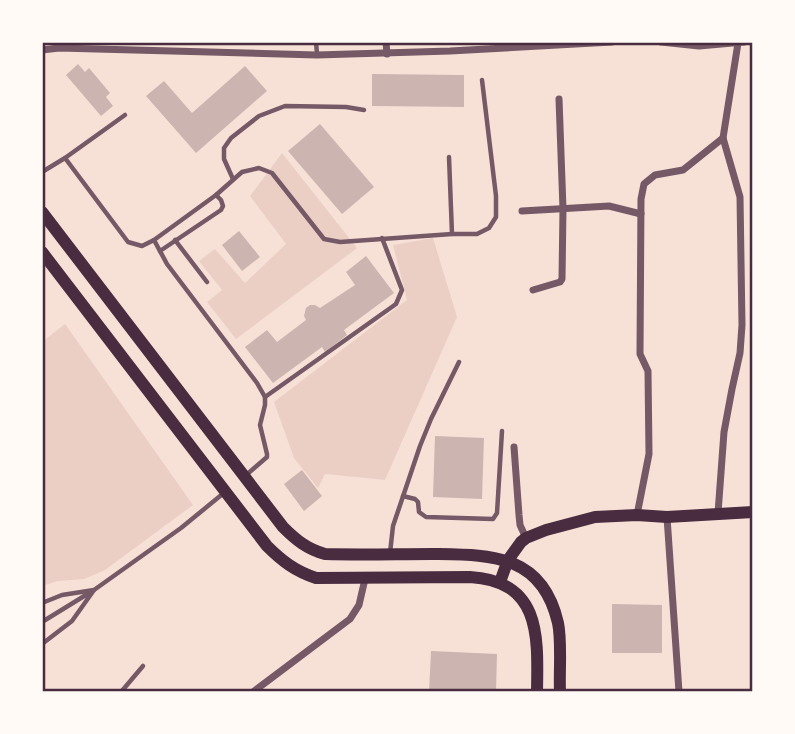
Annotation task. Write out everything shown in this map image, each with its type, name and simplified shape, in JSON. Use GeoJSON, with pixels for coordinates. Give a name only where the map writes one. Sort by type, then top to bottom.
{"type":"FeatureCollection","features":[{"type":"Feature","properties":{"kind":"main road"},"geometry":{"type":"LineString","coordinates":[[42,212],[295,540],[316,551],[341,554],[476,555],[508,560],[529,573],[550,599],[559,626],[560,692]]}},
{"type":"Feature","properties":{"kind":"main road"},"geometry":{"type":"LineString","coordinates":[[42,252],[267,546],[287,565],[316,578],[470,577],[484,578],[510,587],[520,596],[531,615],[537,692]]}},
{"type":"Feature","properties":{"kind":"main road"},"geometry":{"type":"LineString","coordinates":[[225,491],[245,476]]}},
{"type":"Feature","properties":{"kind":"main road"},"geometry":{"type":"LineString","coordinates":[[500,582],[508,560],[516,548],[526,538],[546,530],[595,517],[667,517],[753,512]]}},
{"type":"Feature","properties":{"kind":"street"},"geometry":{"type":"LineString","coordinates":[[259,42],[260,52]]}},
{"type":"Feature","properties":{"kind":"street"},"geometry":{"type":"LineString","coordinates":[[386,42],[387,54]]}},
{"type":"Feature","properties":{"kind":"street"},"geometry":{"type":"LineString","coordinates":[[450,42],[450,51]]}},
{"type":"Feature","properties":{"kind":"street"},"geometry":{"type":"LineString","coordinates":[[42,50],[60,45],[317,55],[612,42]]}},
{"type":"Feature","properties":{"kind":"street"},"geometry":{"type":"LineString","coordinates":[[662,42],[741,43],[723,138],[740,197],[742,325],[740,354],[724,432],[718,513]]}},
{"type":"Feature","properties":{"kind":"street"},"geometry":{"type":"LineString","coordinates":[[533,290],[562,279],[563,209],[559,99]]}},
{"type":"Feature","properties":{"kind":"street"},"geometry":{"type":"LineString","coordinates":[[637,515],[649,454],[648,371],[640,354],[643,184],[655,175],[683,170],[723,138]]}},
{"type":"Feature","properties":{"kind":"street"},"geometry":{"type":"LineString","coordinates":[[522,211],[610,206],[641,214]]}},
{"type":"Feature","properties":{"kind":"street"},"geometry":{"type":"LineString","coordinates":[[514,447],[520,525],[526,538]]}},
{"type":"Feature","properties":{"kind":"street"},"geometry":{"type":"LineString","coordinates":[[667,517],[679,692]]}},
{"type":"Feature","properties":{"kind":"street"},"geometry":{"type":"LineString","coordinates":[[253,692],[350,619],[359,604],[365,579]]}},
{"type":"Feature","properties":{"kind":"lane"},"geometry":{"type":"LineString","coordinates":[[316,42],[317,55]]}},
{"type":"Feature","properties":{"kind":"lane"},"geometry":{"type":"LineString","coordinates":[[65,159],[128,242],[142,246],[216,195],[242,172],[259,168],[272,173],[324,239],[340,242],[477,234],[489,228],[496,217],[492,156],[482,80]]}},
{"type":"Feature","properties":{"kind":"lane"},"geometry":{"type":"LineString","coordinates":[[233,178],[224,159],[224,148],[231,138],[259,116],[285,106],[364,110]]}},
{"type":"Feature","properties":{"kind":"lane"},"geometry":{"type":"LineString","coordinates":[[42,172],[65,159],[125,115]]}},
{"type":"Feature","properties":{"kind":"lane"},"geometry":{"type":"LineString","coordinates":[[449,157],[452,234]]}},
{"type":"Feature","properties":{"kind":"lane"},"geometry":{"type":"LineString","coordinates":[[160,251],[221,210],[221,200],[216,195]]}},
{"type":"Feature","properties":{"kind":"lane"},"geometry":{"type":"LineString","coordinates":[[265,397],[396,304],[402,290],[382,239]]}},
{"type":"Feature","properties":{"kind":"lane"},"geometry":{"type":"LineString","coordinates":[[154,240],[173,272],[265,397],[260,425],[267,457],[245,476]]}},
{"type":"Feature","properties":{"kind":"lane"},"geometry":{"type":"LineString","coordinates":[[176,240],[207,282]]}},
{"type":"Feature","properties":{"kind":"lane"},"geometry":{"type":"LineString","coordinates":[[390,554],[393,526],[403,496],[431,419],[459,362]]}},
{"type":"Feature","properties":{"kind":"lane"},"geometry":{"type":"LineString","coordinates":[[403,496],[418,502],[421,516],[493,519],[498,513],[502,431]]}},
{"type":"Feature","properties":{"kind":"lane"},"geometry":{"type":"LineString","coordinates":[[42,622],[94,590],[181,528],[225,491]]}},
{"type":"Feature","properties":{"kind":"lane"},"geometry":{"type":"LineString","coordinates":[[42,603],[62,595],[94,590]]}},
{"type":"Feature","properties":{"kind":"lane"},"geometry":{"type":"LineString","coordinates":[[42,644],[72,621],[94,590]]}},
{"type":"Feature","properties":{"kind":"lane"},"geometry":{"type":"LineString","coordinates":[[121,692],[143,666]]}},
{"type":"Feature","properties":{"kind":"shaded area"},"geometry":{"type":"Polygon","coordinates":[[[282,153],[357,248],[236,339],[207,302],[222,290],[199,261],[215,249],[245,283],[286,244],[250,196],[282,153]]]}},
{"type":"Feature","properties":{"kind":"shaded area"},"geometry":{"type":"Polygon","coordinates":[[[433,238],[457,317],[385,480],[325,474],[318,488],[294,458],[274,402],[407,300],[393,245],[433,238]]]}},
{"type":"Feature","properties":{"kind":"shaded area"},"geometry":{"type":"Polygon","coordinates":[[[65,324],[193,505],[105,570],[84,579],[58,581],[42,586],[42,342],[65,324]]]}},
{"type":"Feature","properties":{"kind":"building"},"geometry":{"type":"Polygon","coordinates":[[[78,64],[85,72],[89,68],[110,93],[106,97],[113,106],[101,116],[66,75],[78,64]]]}},
{"type":"Feature","properties":{"kind":"building"},"geometry":{"type":"Polygon","coordinates":[[[245,66],[267,91],[196,153],[146,96],[164,81],[192,113],[245,66]]]}},
{"type":"Feature","properties":{"kind":"building"},"geometry":{"type":"Polygon","coordinates":[[[372,74],[464,75],[464,107],[372,106],[372,74]]]}},
{"type":"Feature","properties":{"kind":"building"},"geometry":{"type":"Polygon","coordinates":[[[320,124],[374,187],[342,214],[288,151],[320,124]]]}},
{"type":"Feature","properties":{"kind":"building"},"geometry":{"type":"Polygon","coordinates":[[[239,231],[260,257],[242,271],[222,245],[239,231]]]}},
{"type":"Feature","properties":{"kind":"building"},"geometry":{"type":"Polygon","coordinates":[[[366,256],[394,293],[344,330],[347,335],[325,352],[322,347],[273,383],[245,347],[267,330],[277,342],[306,320],[306,308],[310,305],[320,308],[355,285],[346,272],[366,256]]]}},
{"type":"Feature","properties":{"kind":"building"},"geometry":{"type":"Polygon","coordinates":[[[435,436],[484,438],[482,499],[433,497],[435,436]]]}},
{"type":"Feature","properties":{"kind":"building"},"geometry":{"type":"Polygon","coordinates":[[[302,470],[322,496],[304,511],[284,484],[302,470]]]}},
{"type":"Feature","properties":{"kind":"building"},"geometry":{"type":"Polygon","coordinates":[[[612,604],[662,605],[662,653],[612,653],[612,604]]]}},
{"type":"Feature","properties":{"kind":"building"},"geometry":{"type":"Polygon","coordinates":[[[431,651],[497,654],[496,692],[429,692],[431,651]]]}}]}
